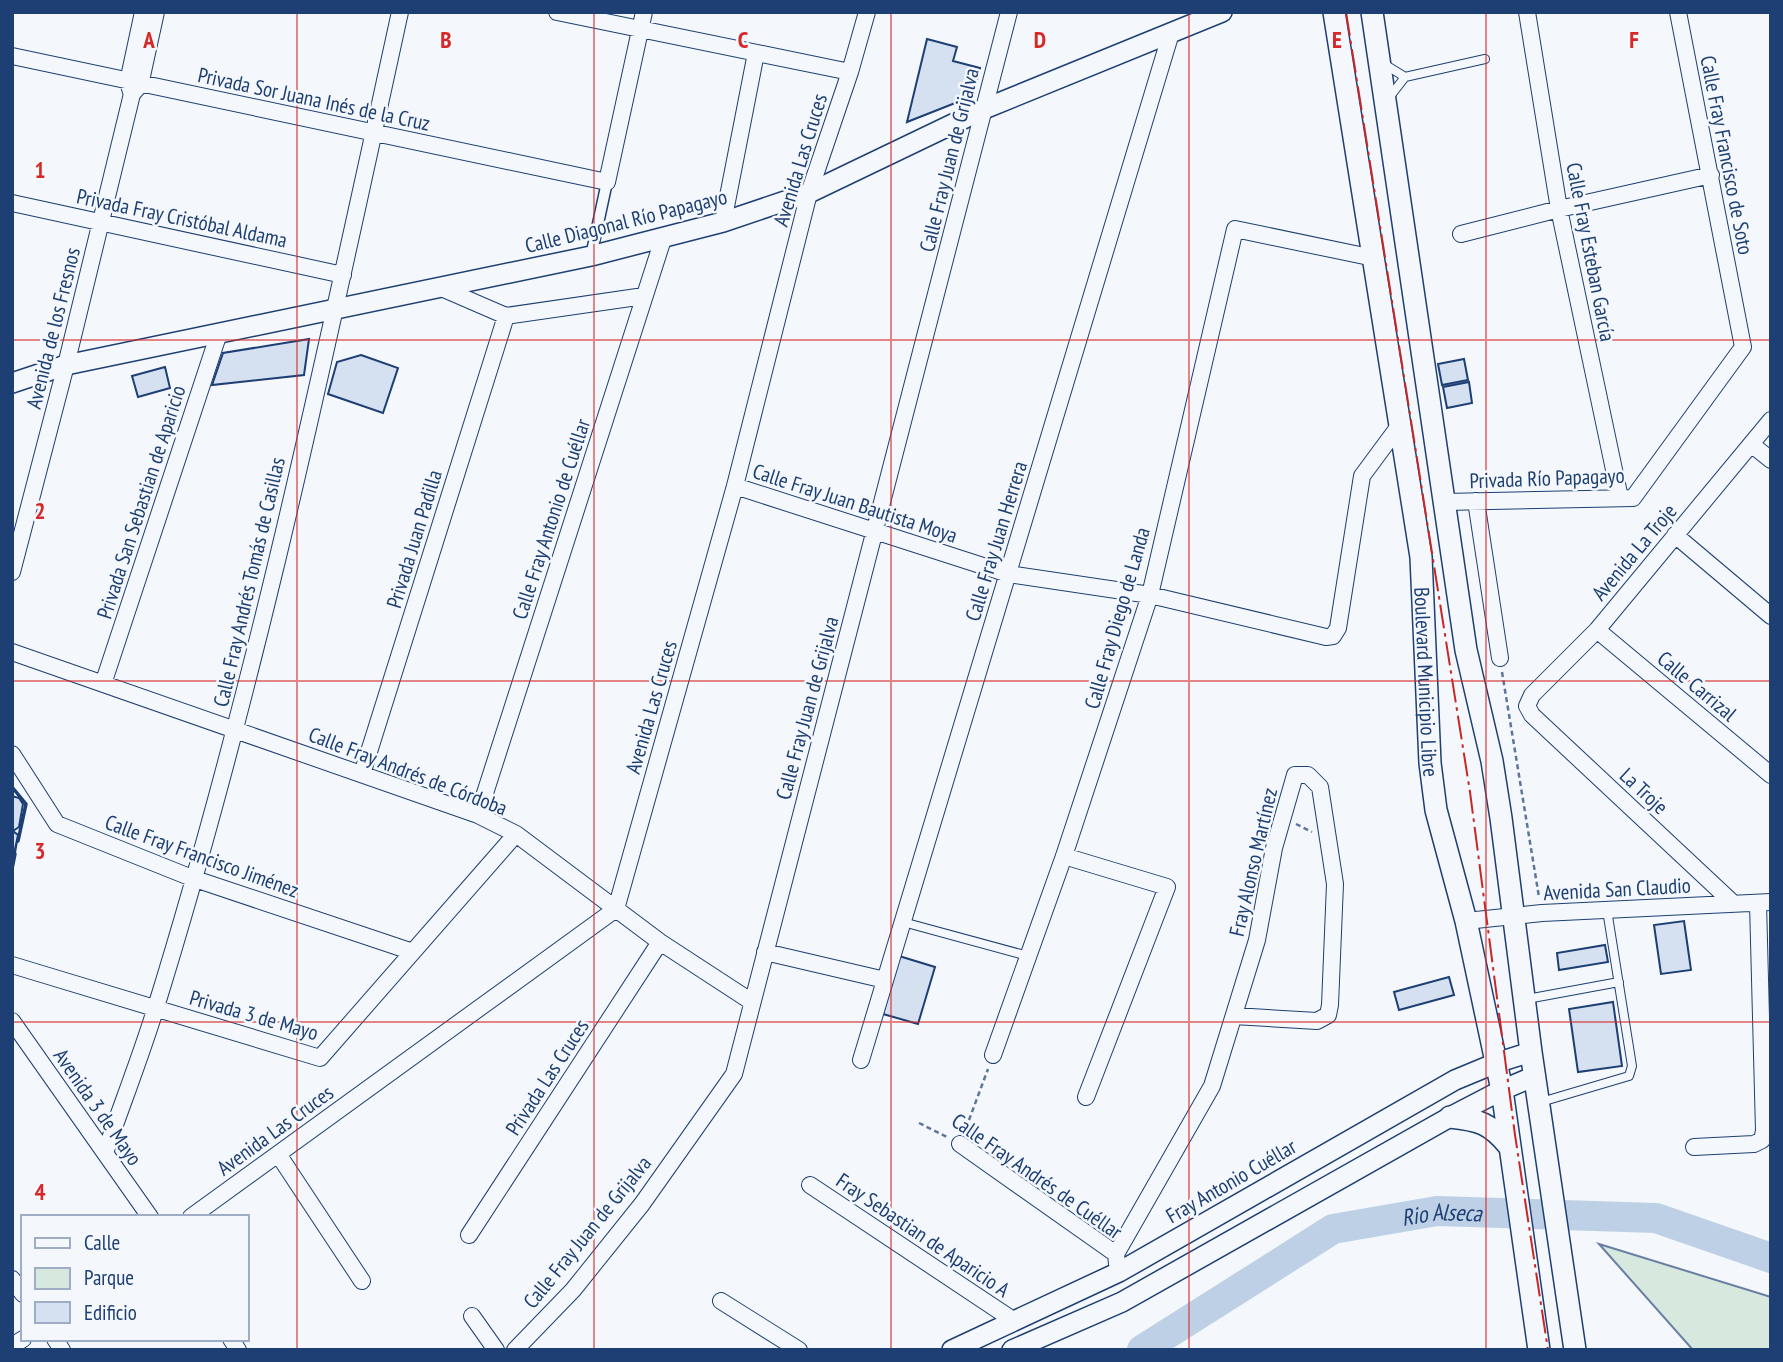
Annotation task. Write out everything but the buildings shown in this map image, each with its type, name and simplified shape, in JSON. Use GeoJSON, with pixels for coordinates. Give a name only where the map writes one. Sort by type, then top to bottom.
{"type":"FeatureCollection","features":[{"type":"Feature","properties":{"kind":"main road","name":"Boulevard Municipio Libre"},"geometry":{"type":"LineString","coordinates":[[1334,12],[1421,557],[1430,763],[1436,810],[1466,921],[1502,1090],[1539,1350]]}},
{"type":"Feature","properties":{"kind":"main road","name":"Boulevard Municipio Libre"},"geometry":{"type":"LineString","coordinates":[[1372,12],[1466,650],[1492,761],[1575,1350]]}},
{"type":"Feature","properties":{"kind":"main road"},"geometry":{"type":"LineString","coordinates":[[1450,1117],[1475,1119],[1490,1126],[1509,1146]]}},
{"type":"Feature","properties":{"kind":"street","name":"Avenida de los Fresnos"},"geometry":{"type":"LineString","coordinates":[[133,87],[143,12]]}},
{"type":"Feature","properties":{"kind":"street","name":"Avenida de los Fresnos"},"geometry":{"type":"LineString","coordinates":[[12,572],[66,365],[133,87],[156,12]]}},
{"type":"Feature","properties":{"kind":"street","name":"Calle Fray Andrés Tomás de Casillas"},"geometry":{"type":"LineString","coordinates":[[105,1153],[155,1009],[236,729],[343,275],[400,12]]}},
{"type":"Feature","properties":{"kind":"street"},"geometry":{"type":"LineString","coordinates":[[557,12],[850,72]]}},
{"type":"Feature","properties":{"kind":"street"},"geometry":{"type":"LineString","coordinates":[[591,256],[644,12]]}},
{"type":"Feature","properties":{"kind":"street","name":"Avenida Las Cruces"},"geometry":{"type":"LineString","coordinates":[[194,1215],[616,909],[735,486],[809,193],[850,72],[867,12]]}},
{"type":"Feature","properties":{"kind":"street","name":"Calle Fray Juan de Grijalva"},"geometry":{"type":"LineString","coordinates":[[515,1350],[573,1290],[642,1204],[734,1074],[1009,12]]}},
{"type":"Feature","properties":{"kind":"street","name":"Calle Diagonal Río Papagayo"},"geometry":{"type":"LineString","coordinates":[[12,383],[66,365],[591,256],[723,222],[809,193],[984,109],[1222,12]]}},
{"type":"Feature","properties":{"kind":"street","name":"Calle Fray Esteban García"},"geometry":{"type":"LineString","coordinates":[[1527,12],[1559,209],[1620,498]]}},
{"type":"Feature","properties":{"kind":"street","name":"Calle Fray Francisco de Soto"},"geometry":{"type":"LineString","coordinates":[[1678,12],[1743,347]]}},
{"type":"Feature","properties":{"kind":"street","name":"Calle Fray Juan Herrera"},"geometry":{"type":"LineString","coordinates":[[860,1060],[1171,33]]}},
{"type":"Feature","properties":{"kind":"street"},"geometry":{"type":"LineString","coordinates":[[723,222],[756,53]]}},
{"type":"Feature","properties":{"kind":"street","name":"Privada Sor Juana Inés de la Cruz"},"geometry":{"type":"LineString","coordinates":[[12,56],[133,87],[374,132],[607,182]]}},
{"type":"Feature","properties":{"kind":"street"},"geometry":{"type":"LineString","coordinates":[[1461,234],[1559,209],[1711,176]]}},
{"type":"Feature","properties":{"kind":"street","name":"Privada Fray Cristóbal Aldama"},"geometry":{"type":"LineString","coordinates":[[12,203],[343,275]]}},
{"type":"Feature","properties":{"kind":"street","name":"Calle Fray Diego de Landa"},"geometry":{"type":"LineString","coordinates":[[993,1055],[1064,856],[1150,595],[1234,229],[1374,258]]}},
{"type":"Feature","properties":{"kind":"street","name":"Calle Fray Antonio de Cuéllar"},"geometry":{"type":"LineString","coordinates":[[478,815],[664,236]]}},
{"type":"Feature","properties":{"kind":"street"},"geometry":{"type":"LineString","coordinates":[[439,288],[506,316],[644,296]]}},
{"type":"Feature","properties":{"kind":"street","name":"Privada Juan Padilla"},"geometry":{"type":"LineString","coordinates":[[362,774],[506,316]]}},
{"type":"Feature","properties":{"kind":"street","name":"Privada San Sebastian de Aparicio"},"geometry":{"type":"LineString","coordinates":[[103,684],[219,333]]}},
{"type":"Feature","properties":{"kind":"street","name":"Privada Río Papagayo"},"geometry":{"type":"LineString","coordinates":[[1444,502],[1633,498],[1743,347]]}},
{"type":"Feature","properties":{"kind":"street","name":"Avenida La Troje"},"geometry":{"type":"LineString","coordinates":[[1527,706],[1532,695],[1597,630],[1771,420]]}},
{"type":"Feature","properties":{"kind":"street","name":"Calle Fray Juan Bautista Moya"},"geometry":{"type":"LineString","coordinates":[[735,486],[1008,574],[1150,595],[1326,637],[1333,636],[1338,628],[1362,476],[1399,426]]}},
{"type":"Feature","properties":{"kind":"street"},"geometry":{"type":"LineString","coordinates":[[1751,444],[1771,460]]}},
{"type":"Feature","properties":{"kind":"street"},"geometry":{"type":"LineString","coordinates":[[1476,501],[1500,658]]}},
{"type":"Feature","properties":{"kind":"street"},"geometry":{"type":"LineString","coordinates":[[1675,535],[1771,615]]}},
{"type":"Feature","properties":{"kind":"street","name":"Calle Carrizal"},"geometry":{"type":"LineString","coordinates":[[1597,630],[1771,775]]}},
{"type":"Feature","properties":{"kind":"street","name":"Calle Fray Andrés de Córdoba"},"geometry":{"type":"LineString","coordinates":[[12,652],[478,815],[516,834],[660,942],[752,1002]]}},
{"type":"Feature","properties":{"kind":"street","name":"La Troje"},"geometry":{"type":"LineString","coordinates":[[1527,706],[1532,715],[1734,904]]}},
{"type":"Feature","properties":{"kind":"street","name":"Calle Fray Francisco Jiménez"},"geometry":{"type":"LineString","coordinates":[[12,754],[57,824],[192,878],[413,952]]}},
{"type":"Feature","properties":{"kind":"street","name":"Fray Alonso Martínez"},"geometry":{"type":"LineString","coordinates":[[1295,775],[1308,775],[1320,787],[1335,884],[1330,1005],[1328,1015],[1317,1021],[1234,1016],[1257,940],[1282,819],[1295,775]]}},
{"type":"Feature","properties":{"kind":"street","name":"Privada 3 de Mayo"},"geometry":{"type":"LineString","coordinates":[[12,965],[320,1058],[516,834]]}},
{"type":"Feature","properties":{"kind":"street"},"geometry":{"type":"LineString","coordinates":[[1064,856],[1167,887],[1086,1097]]}},
{"type":"Feature","properties":{"kind":"street"},"geometry":{"type":"LineString","coordinates":[[1694,1147],[1754,1144],[1762,1140],[1765,902]]}},
{"type":"Feature","properties":{"kind":"street","name":"Avenida San Claudio"},"geometry":{"type":"LineString","coordinates":[[1466,921],[1542,913],[1765,902]]}},
{"type":"Feature","properties":{"kind":"street","name":"Privada Las Cruces"},"geometry":{"type":"LineString","coordinates":[[469,1235],[660,942]]}},
{"type":"Feature","properties":{"kind":"street"},"geometry":{"type":"LineString","coordinates":[[765,952],[885,980]]}},
{"type":"Feature","properties":{"kind":"street"},"geometry":{"type":"LineString","coordinates":[[1117,1263],[1212,1086],[1234,1016]]}},
{"type":"Feature","properties":{"kind":"street","name":"Avenida 3 de Mayo"},"geometry":{"type":"LineString","coordinates":[[12,1021],[149,1215]]}},
{"type":"Feature","properties":{"kind":"street","name":"Fray Antonio Cuéllar"},"geometry":{"type":"LineString","coordinates":[[952,1350],[1013,1320],[1455,1080],[1531,1052]]}},
{"type":"Feature","properties":{"kind":"street"},"geometry":{"type":"LineString","coordinates":[[1012,1350],[1122,1302],[1450,1117],[1535,1076]]}},
{"type":"Feature","properties":{"kind":"street","name":"Calle Fray Andrés de Cuéllar"},"geometry":{"type":"LineString","coordinates":[[960,1144],[1117,1263]]}},
{"type":"Feature","properties":{"kind":"street"},"geometry":{"type":"LineString","coordinates":[[278,1154],[362,1281]]}},
{"type":"Feature","properties":{"kind":"street","name":"Fray Sebastian de Aparicio A"},"geometry":{"type":"LineString","coordinates":[[810,1185],[1013,1320]]}},
{"type":"Feature","properties":{"kind":"street"},"geometry":{"type":"LineString","coordinates":[[721,1301],[799,1350]]}},
{"type":"Feature","properties":{"kind":"street"},"geometry":{"type":"LineString","coordinates":[[472,1316],[496,1350]]}},
{"type":"Feature","properties":{"kind":"lane"},"geometry":{"type":"LineString","coordinates":[[1385,102],[1405,77],[1485,59]]}},
{"type":"Feature","properties":{"kind":"lane"},"geometry":{"type":"LineString","coordinates":[[1379,61],[1405,77]]}},
{"type":"Feature","properties":{"kind":"lane"},"geometry":{"type":"LineString","coordinates":[[1539,1103],[1629,1076],[1632,1066],[1607,910]]}},
{"type":"Feature","properties":{"kind":"lane"},"geometry":{"type":"LineString","coordinates":[[903,922],[1028,956]]}},
{"type":"Feature","properties":{"kind":"lane"},"geometry":{"type":"LineString","coordinates":[[1524,999],[1619,982]]}},
{"type":"Feature","properties":{"kind":"path"},"geometry":{"type":"LineString","coordinates":[[1500,658],[1542,913]]}},
{"type":"Feature","properties":{"kind":"path"},"geometry":{"type":"LineString","coordinates":[[1282,819],[1296,823],[1330,842]]}},
{"type":"Feature","properties":{"kind":"path"},"geometry":{"type":"LineString","coordinates":[[960,1144],[993,1055]]}},
{"type":"Feature","properties":{"kind":"path","name":"Calle Fray Andrés de Cuéllar"},"geometry":{"type":"LineString","coordinates":[[919,1123],[960,1144]]}},
{"type":"Feature","properties":{"kind":"green space"},"geometry":{"type":"Polygon","coordinates":[[[1599,1244],[1771,1297],[1771,1350],[1693,1350],[1599,1244]]]}},
{"type":"Feature","properties":{"kind":"waterway","name":"Rio Alseca"},"geometry":{"type":"LineString","coordinates":[[1142,1350],[1333,1229],[1437,1211],[1656,1218],[1771,1258]]}},
{"type":"Feature","properties":{"kind":"wall"},"geometry":{"type":"LineString","coordinates":[[12,787],[26,804],[18,841]]}},
{"type":"Feature","properties":{"kind":"wall"},"geometry":{"type":"LineString","coordinates":[[12,869],[15,854]]}},
{"type":"Feature","properties":{"kind":"power"},"geometry":{"type":"LineString","coordinates":[[1346,12],[1470,792],[1515,1135],[1548,1350]]}}]}
